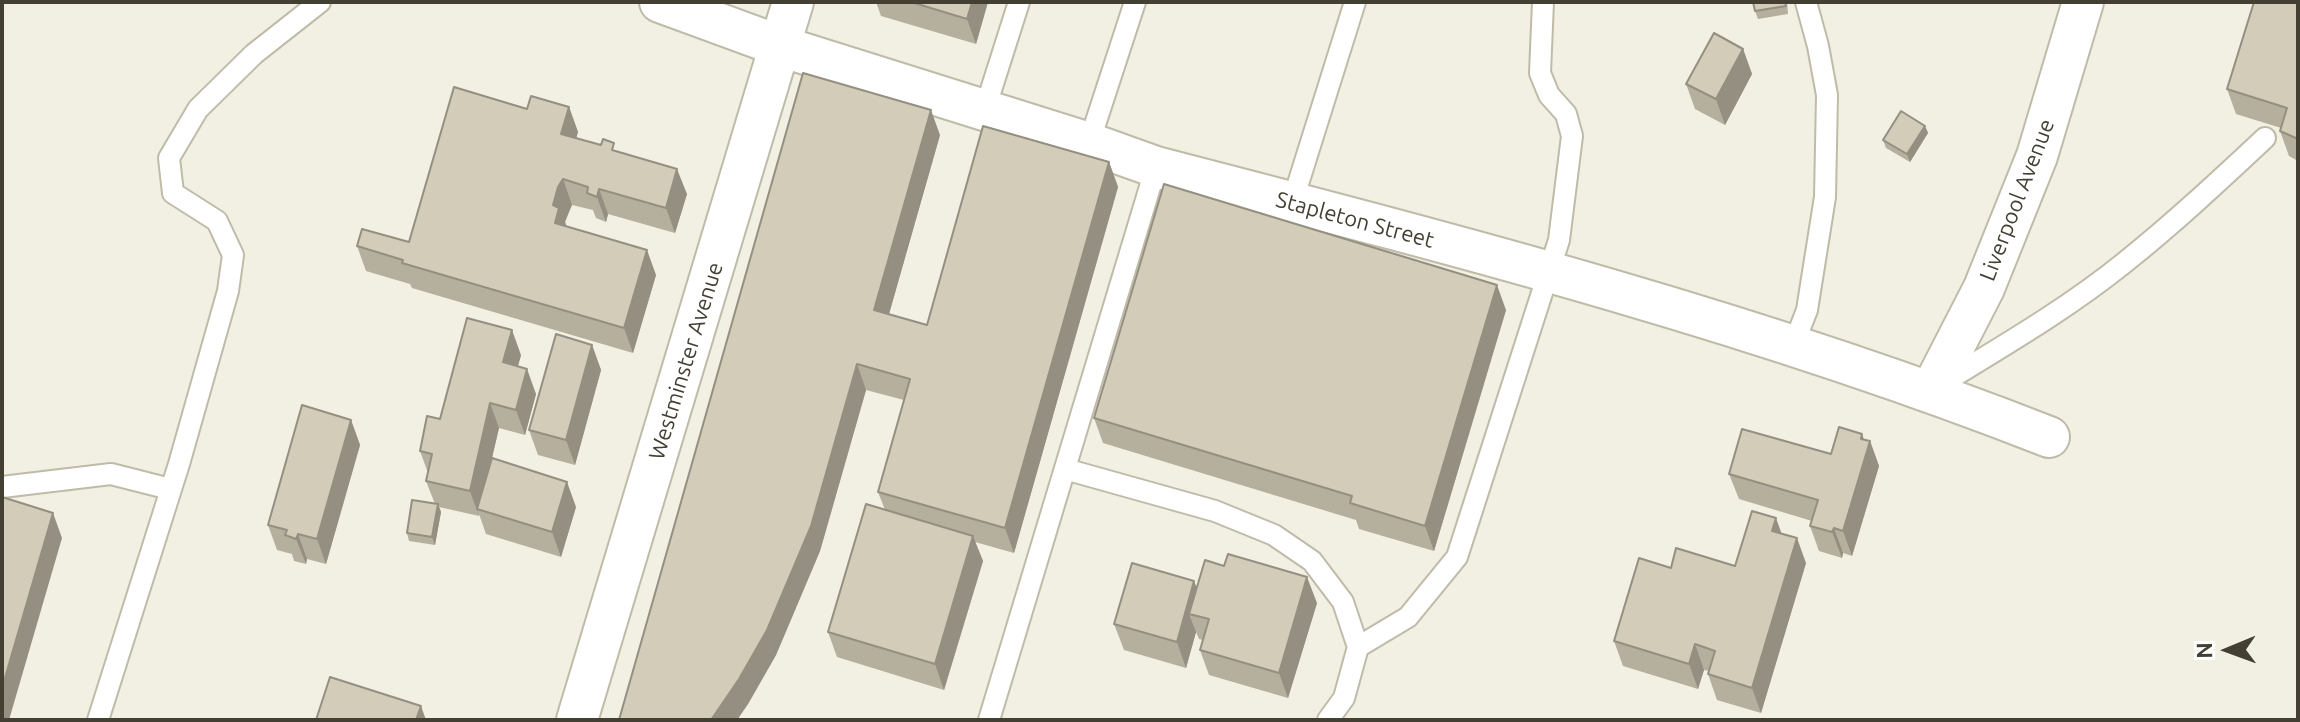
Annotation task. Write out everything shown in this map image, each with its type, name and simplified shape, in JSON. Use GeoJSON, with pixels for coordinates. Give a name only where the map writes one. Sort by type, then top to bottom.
{"type":"FeatureCollection","features":[{"type":"Feature","properties":{"kind":"street","name":"Stapleton Street"},"geometry":{"type":"LineString","coordinates":[[660,2],[780,46],[1156,167],[1655,302],[1931,391],[2049,437]]}},
{"type":"Feature","properties":{"kind":"street","name":"Westminster Avenue"},"geometry":{"type":"LineString","coordinates":[[577,720],[793,2]]}},
{"type":"Feature","properties":{"kind":"street","name":"Liverpool Avenue"},"geometry":{"type":"LineString","coordinates":[[1931,391],[1984,288],[2037,156],[2083,2]]}},
{"type":"Feature","properties":{"kind":"lane"},"geometry":{"type":"LineString","coordinates":[[98,720],[228,291],[233,255],[217,221],[173,193],[169,158],[198,109],[254,54],[320,2]]}},
{"type":"Feature","properties":{"kind":"lane"},"geometry":{"type":"LineString","coordinates":[[984,112],[1019,2]]}},
{"type":"Feature","properties":{"kind":"lane"},"geometry":{"type":"LineString","coordinates":[[1089,143],[1135,2]]}},
{"type":"Feature","properties":{"kind":"lane"},"geometry":{"type":"LineString","coordinates":[[1292,203],[1355,2]]}},
{"type":"Feature","properties":{"kind":"lane"},"geometry":{"type":"LineString","coordinates":[[1358,647],[1408,617],[1457,557],[1559,240],[1572,136],[1566,114],[1549,95],[1540,73],[1543,2]]}},
{"type":"Feature","properties":{"kind":"lane"},"geometry":{"type":"LineString","coordinates":[[1793,346],[1807,310],[1825,197],[1827,95],[1806,2]]}},
{"type":"Feature","properties":{"kind":"lane"},"geometry":{"type":"LineString","coordinates":[[1931,391],[2055,314],[2123,264],[2204,196],[2265,138]]}},
{"type":"Feature","properties":{"kind":"lane"},"geometry":{"type":"LineString","coordinates":[[989,720],[1156,167]]}},
{"type":"Feature","properties":{"kind":"lane"},"geometry":{"type":"LineString","coordinates":[[1065,469],[1215,511],[1274,535],[1312,561],[1343,602],[1358,647],[1344,698],[1328,720]]}},
{"type":"Feature","properties":{"kind":"lane"},"geometry":{"type":"LineString","coordinates":[[2,487],[111,474],[170,489]]}},
{"type":"Feature","properties":{"kind":"building"},"geometry":{"type":"Polygon","coordinates":[[[911,2],[972,2],[967,19],[911,2]]]}},
{"type":"Feature","properties":{"kind":"building"},"geometry":{"type":"Polygon","coordinates":[[[1753,2],[1785,2],[1786,6],[1755,11],[1753,2]]]}},
{"type":"Feature","properties":{"kind":"building"},"geometry":{"type":"Polygon","coordinates":[[[2254,2],[2298,2],[2298,139],[2280,131],[2287,108],[2227,89],[2254,2]]]}},
{"type":"Feature","properties":{"kind":"building"},"geometry":{"type":"Polygon","coordinates":[[[1714,33],[1743,49],[1716,99],[1686,84],[1714,33]]]}},
{"type":"Feature","properties":{"kind":"building"},"geometry":{"type":"Polygon","coordinates":[[[803,73],[931,110],[874,310],[927,325],[983,126],[1109,162],[1005,528],[878,492],[910,379],[857,364],[811,526],[767,630],[739,679],[711,720],[619,720],[803,73]]]}},
{"type":"Feature","properties":{"kind":"building"},"geometry":{"type":"Polygon","coordinates":[[[454,87],[527,109],[531,96],[569,107],[561,134],[601,145],[603,139],[614,143],[612,150],[677,169],[666,208],[599,189],[597,197],[587,193],[588,187],[563,179],[558,187],[553,205],[559,208],[555,223],[647,250],[624,328],[402,263],[403,260],[357,246],[362,229],[409,242],[454,87]]]}},
{"type":"Feature","properties":{"kind":"building"},"geometry":{"type":"Polygon","coordinates":[[[1901,111],[1925,126],[1907,154],[1883,140],[1901,111]]]}},
{"type":"Feature","properties":{"kind":"building"},"geometry":{"type":"Polygon","coordinates":[[[1164,184],[1497,285],[1425,526],[1350,503],[1352,496],[1094,418],[1164,184]]]}},
{"type":"Feature","properties":{"kind":"building"},"geometry":{"type":"Polygon","coordinates":[[[467,318],[512,330],[503,362],[527,369],[516,410],[490,403],[470,491],[426,481],[432,454],[420,451],[427,416],[440,419],[467,318]]]}},
{"type":"Feature","properties":{"kind":"building"},"geometry":{"type":"Polygon","coordinates":[[[556,334],[592,345],[566,440],[529,430],[556,334]]]}},
{"type":"Feature","properties":{"kind":"building"},"geometry":{"type":"Polygon","coordinates":[[[302,405],[351,420],[317,539],[298,534],[296,539],[285,535],[287,530],[268,525],[302,405]]]}},
{"type":"Feature","properties":{"kind":"building"},"geometry":{"type":"Polygon","coordinates":[[[1839,427],[1862,434],[1861,439],[1870,441],[1843,531],[1834,528],[1832,532],[1810,526],[1818,500],[1729,474],[1742,429],[1831,454],[1839,427]]]}},
{"type":"Feature","properties":{"kind":"building"},"geometry":{"type":"Polygon","coordinates":[[[492,458],[567,482],[552,532],[477,509],[492,458]]]}},
{"type":"Feature","properties":{"kind":"building"},"geometry":{"type":"Polygon","coordinates":[[[2,497],[53,513],[2,688],[2,497]]]}},
{"type":"Feature","properties":{"kind":"building"},"geometry":{"type":"Polygon","coordinates":[[[412,500],[438,504],[432,537],[407,533],[412,500]]]}},
{"type":"Feature","properties":{"kind":"building"},"geometry":{"type":"Polygon","coordinates":[[[866,504],[973,536],[935,664],[828,632],[866,504]]]}},
{"type":"Feature","properties":{"kind":"building"},"geometry":{"type":"Polygon","coordinates":[[[1752,511],[1776,518],[1772,531],[1797,538],[1752,688],[1708,674],[1715,651],[1695,644],[1689,664],[1614,641],[1639,558],[1671,568],[1676,548],[1735,566],[1752,511]]]}},
{"type":"Feature","properties":{"kind":"building"},"geometry":{"type":"Polygon","coordinates":[[[1228,554],[1307,577],[1279,673],[1200,650],[1209,619],[1189,614],[1205,560],[1224,566],[1228,554]]]}},
{"type":"Feature","properties":{"kind":"building"},"geometry":{"type":"Polygon","coordinates":[[[1132,563],[1194,581],[1177,642],[1114,624],[1132,563]]]}},
{"type":"Feature","properties":{"kind":"building"},"geometry":{"type":"Polygon","coordinates":[[[330,677],[421,706],[416,720],[316,720],[330,677]]]}}]}
